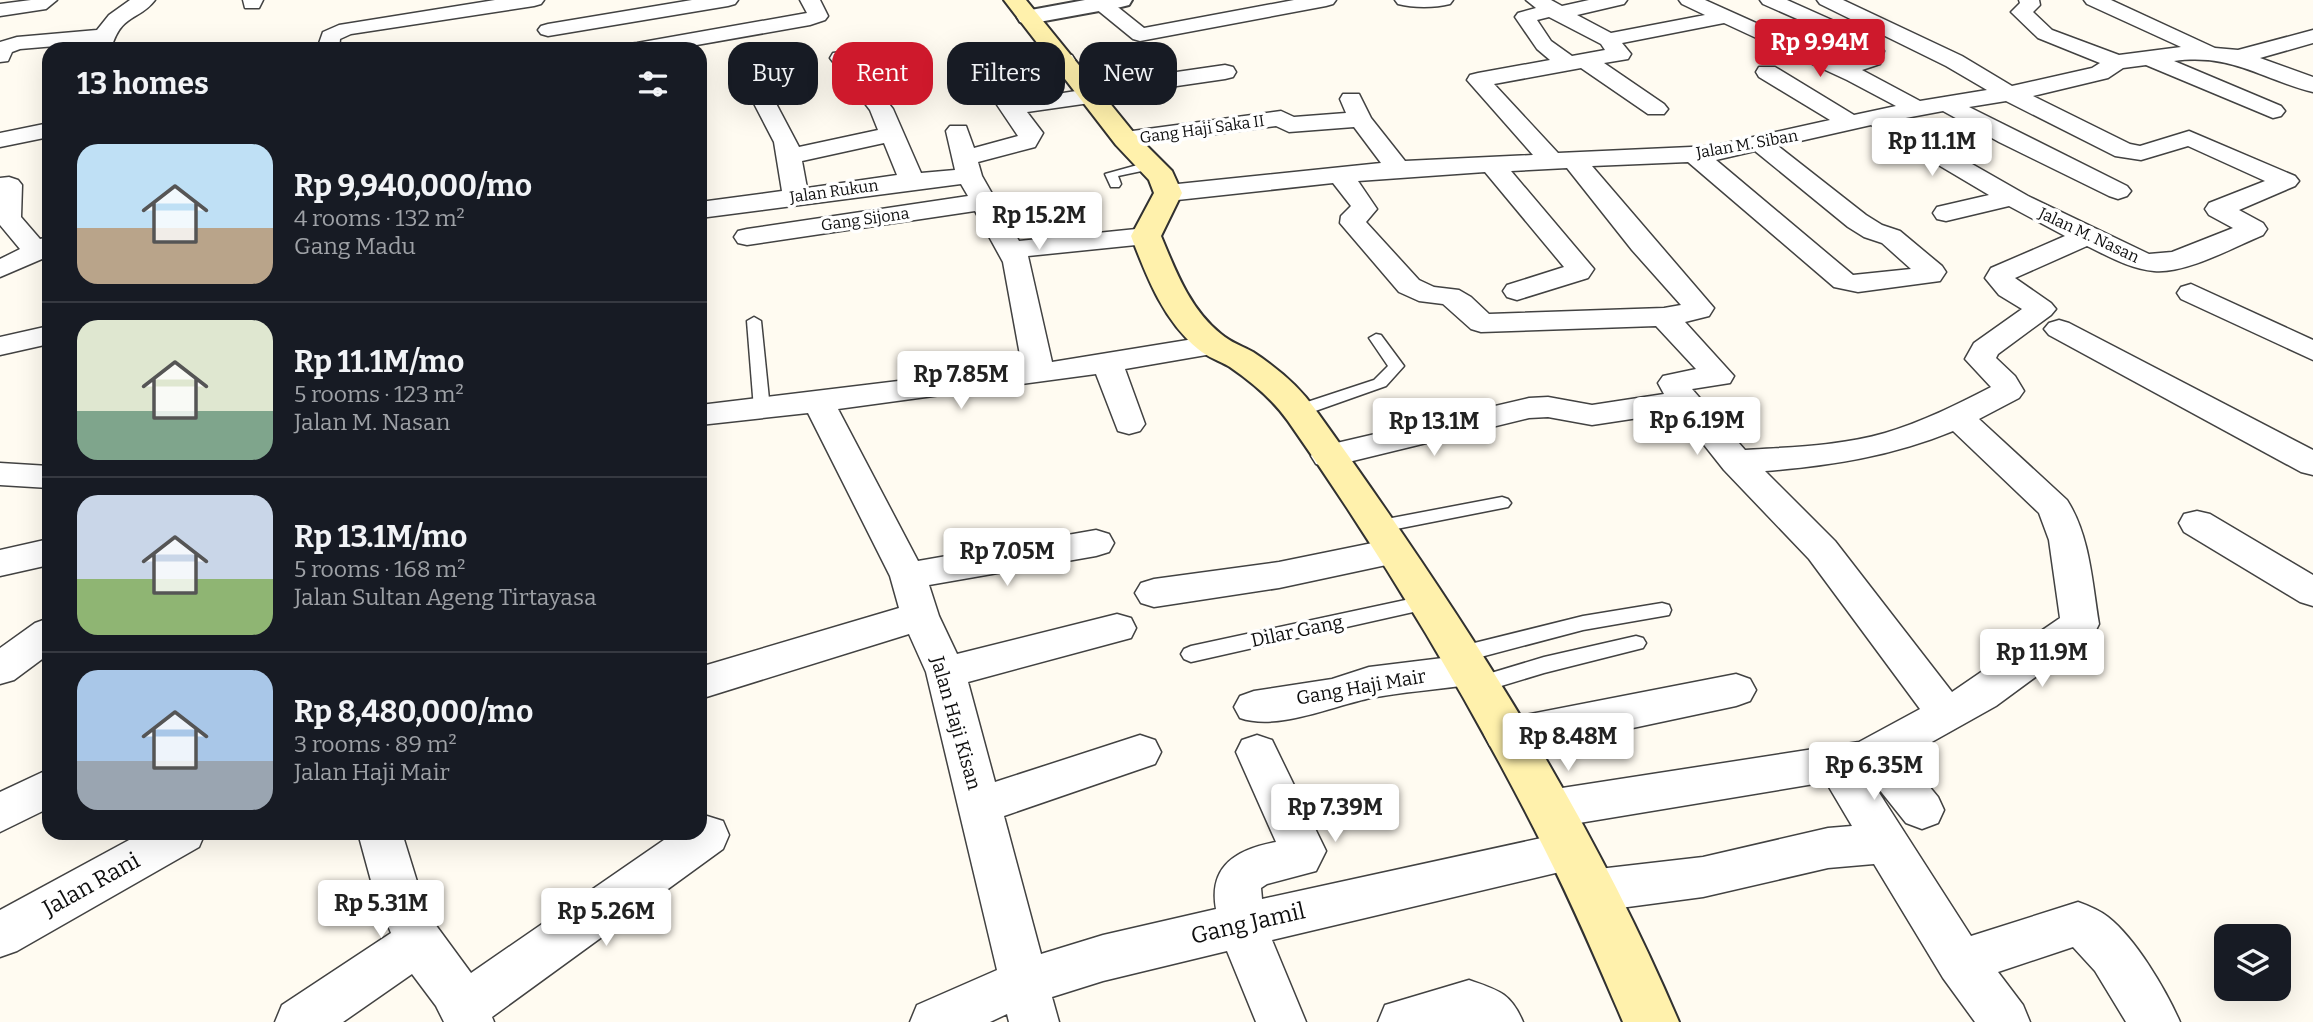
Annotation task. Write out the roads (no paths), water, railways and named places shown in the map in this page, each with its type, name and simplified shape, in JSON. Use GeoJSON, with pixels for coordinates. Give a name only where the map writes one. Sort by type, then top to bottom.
{"type":"FeatureCollection","features":[{"type":"Feature","properties":{"kind":"main road"},"geometry":{"type":"LineString","coordinates":[[1021,9],[1049,42]]}},
{"type":"Feature","properties":{"kind":"main road"},"geometry":{"type":"LineString","coordinates":[[1065,61],[1079,80]]}},
{"type":"Feature","properties":{"kind":"main road"},"geometry":{"type":"LineString","coordinates":[[1098,105],[1125,139],[1162,177],[1168,193],[1146,236],[1163,280],[1192,326],[1212,345],[1242,360],[1298,411],[1384,539],[1414,605],[1467,670],[1549,809],[1651,1022]]}},
{"type":"Feature","properties":{"kind":"street"},"geometry":{"type":"LineString","coordinates":[[0,10],[40,5],[47,0]]}},
{"type":"Feature","properties":{"kind":"street"},"geometry":{"type":"LineString","coordinates":[[102,42],[124,12],[145,0]]}},
{"type":"Feature","properties":{"kind":"street"},"geometry":{"type":"LineString","coordinates":[[329,42],[330,36],[346,29],[534,0]]}},
{"type":"Feature","properties":{"kind":"street"},"geometry":{"type":"LineString","coordinates":[[541,0],[550,39],[728,0]]}},
{"type":"Feature","properties":{"kind":"street"},"geometry":{"type":"LineString","coordinates":[[677,42],[810,19],[818,16],[810,0]]}},
{"type":"Feature","properties":{"kind":"street"},"geometry":{"type":"LineString","coordinates":[[1021,9],[1112,2],[1140,34],[1326,0]]}},
{"type":"Feature","properties":{"kind":"street"},"geometry":{"type":"LineString","coordinates":[[1405,0],[1443,0]]}},
{"type":"Feature","properties":{"kind":"street"},"geometry":{"type":"LineString","coordinates":[[1617,0],[1548,8],[1525,16],[1545,46],[1656,108]]}},
{"type":"Feature","properties":{"kind":"street"},"geometry":{"type":"LineString","coordinates":[[1689,0],[1843,69],[1917,108]]}},
{"type":"Feature","properties":{"kind":"street"},"geometry":{"type":"LineString","coordinates":[[1770,0],[1845,33],[1873,51],[1872,59],[1843,69]]}},
{"type":"Feature","properties":{"kind":"street"},"geometry":{"type":"LineString","coordinates":[[1828,0],[1954,61],[2008,93]]}},
{"type":"Feature","properties":{"kind":"street"},"geometry":{"type":"LineString","coordinates":[[2029,0],[2031,4],[2022,9],[2022,15],[2041,31],[2117,62]]}},
{"type":"Feature","properties":{"kind":"street"},"geometry":{"type":"LineString","coordinates":[[2094,0],[2211,52]]}},
{"type":"Feature","properties":{"kind":"street"},"geometry":{"type":"LineString","coordinates":[[1340,175],[1363,204],[1364,209],[1354,216],[1353,223],[1409,286],[1429,295],[1449,296],[1461,303],[1481,323],[1664,317],[1699,310],[1642,244],[1563,160],[1478,80],[1620,54],[1608,40],[1548,8]]}},
{"type":"Feature","properties":{"kind":"street"},"geometry":{"type":"LineString","coordinates":[[1608,40],[1729,16]]}},
{"type":"Feature","properties":{"kind":"street"},"geometry":{"type":"LineString","coordinates":[[2065,41],[2108,34]]}},
{"type":"Feature","properties":{"kind":"street","name":"Jalan M. Siban"},"geometry":{"type":"LineString","coordinates":[[1168,193],[1398,170],[1694,154],[1761,144],[1917,108],[2043,88],[2100,73],[2117,62],[2191,52],[2211,52],[2238,57],[2313,36]]}},
{"type":"Feature","properties":{"kind":"street"},"geometry":{"type":"LineString","coordinates":[[0,56],[2,48],[17,43],[42,43]]}},
{"type":"Feature","properties":{"kind":"street"},"geometry":{"type":"LineString","coordinates":[[2238,57],[2313,85]]}},
{"type":"Feature","properties":{"kind":"street"},"geometry":{"type":"LineString","coordinates":[[2149,58],[2273,111]]}},
{"type":"Feature","properties":{"kind":"street"},"geometry":{"type":"LineString","coordinates":[[1177,96],[1225,72]]}},
{"type":"Feature","properties":{"kind":"street","name":"Jalan M. Nasan"},"geometry":{"type":"LineString","coordinates":[[1767,72],[2087,236],[2137,258],[2159,263],[2199,251],[2254,229],[2218,209],[2286,179],[2189,138],[2141,153],[2124,151],[2008,93]]}},
{"type":"Feature","properties":{"kind":"street"},"geometry":{"type":"LineString","coordinates":[[1008,105],[1010,108],[1079,96]]}},
{"type":"Feature","properties":{"kind":"street"},"geometry":{"type":"LineString","coordinates":[[1350,96],[1360,119],[1398,170]]}},
{"type":"Feature","properties":{"kind":"street"},"geometry":{"type":"LineString","coordinates":[[1177,97],[1200,128]]}},
{"type":"Feature","properties":{"kind":"street"},"geometry":{"type":"LineString","coordinates":[[1947,103],[2007,137],[2118,191]]}},
{"type":"Feature","properties":{"kind":"street"},"geometry":{"type":"LineString","coordinates":[[766,105],[786,142],[796,196]]}},
{"type":"Feature","properties":{"kind":"street"},"geometry":{"type":"LineString","coordinates":[[878,105],[912,181]]}},
{"type":"Feature","properties":{"kind":"street","name":"Jalan Rukun"},"geometry":{"type":"LineString","coordinates":[[707,209],[912,181],[966,167],[1030,138],[1031,133],[1010,108]]}},
{"type":"Feature","properties":{"kind":"street","name":"Gang Haji Saka II"},"geometry":{"type":"LineString","coordinates":[[1125,139],[1281,118],[1289,125],[1360,119]]}},
{"type":"Feature","properties":{"kind":"street"},"geometry":{"type":"LineString","coordinates":[[0,140],[42,131]]}},
{"type":"Feature","properties":{"kind":"street"},"geometry":{"type":"LineString","coordinates":[[958,131],[966,167],[982,202],[1017,262],[1039,374]]}},
{"type":"Feature","properties":{"kind":"street"},"geometry":{"type":"LineString","coordinates":[[789,157],[892,134]]}},
{"type":"Feature","properties":{"kind":"street"},"geometry":{"type":"LineString","coordinates":[[1694,154],[1844,281],[1858,284],[1930,275],[1932,272],[1891,237],[1873,231],[1857,221],[1761,144]]}},
{"type":"Feature","properties":{"kind":"street"},"geometry":{"type":"LineString","coordinates":[[1492,164],[1580,269],[1517,291]]}},
{"type":"Feature","properties":{"kind":"street"},"geometry":{"type":"LineString","coordinates":[[0,186],[9,185],[4,219],[42,247]]}},
{"type":"Feature","properties":{"kind":"street"},"geometry":{"type":"LineString","coordinates":[[1946,213],[2012,198]]}},
{"type":"Feature","properties":{"kind":"street","name":"Gang Sijona"},"geometry":{"type":"LineString","coordinates":[[747,237],[982,202]]}},
{"type":"Feature","properties":{"kind":"street"},"geometry":{"type":"LineString","coordinates":[[1010,250],[1146,236]]}},
{"type":"Feature","properties":{"kind":"street"},"geometry":{"type":"LineString","coordinates":[[1736,462],[1819,456],[1897,440],[1958,417],[2008,391],[2004,383],[1980,359],[1985,349],[2041,309],[2009,289],[1999,278],[2001,274],[2087,236]]}},
{"type":"Feature","properties":{"kind":"street"},"geometry":{"type":"LineString","coordinates":[[0,269],[42,248]]}},
{"type":"Feature","properties":{"kind":"street"},"geometry":{"type":"LineString","coordinates":[[2191,293],[2313,351]]}},
{"type":"Feature","properties":{"kind":"street"},"geometry":{"type":"LineString","coordinates":[[1664,317],[1719,376],[1674,383],[1684,401],[1736,462],[1822,550],[1946,714]]}},
{"type":"Feature","properties":{"kind":"street"},"geometry":{"type":"LineString","coordinates":[[2059,329],[2313,464]]}},
{"type":"Feature","properties":{"kind":"street"},"geometry":{"type":"LineString","coordinates":[[0,346],[42,337]]}},
{"type":"Feature","properties":{"kind":"street"},"geometry":{"type":"LineString","coordinates":[[707,414],[1039,374],[1212,345]]}},
{"type":"Feature","properties":{"kind":"street"},"geometry":{"type":"LineString","coordinates":[[1108,364],[1129,424]]}},
{"type":"Feature","properties":{"kind":"street"},"geometry":{"type":"LineString","coordinates":[[1328,456],[1528,408],[1548,407],[1592,415],[1684,401]]}},
{"type":"Feature","properties":{"kind":"street","name":"Jalan Haji Kisan"},"geometry":{"type":"LineString","coordinates":[[818,402],[908,576],[920,617],[946,673],[1029,1002]]}},
{"type":"Feature","properties":{"kind":"street"},"geometry":{"type":"LineString","coordinates":[[1549,809],[1856,758],[1982,695],[2080,625],[2067,540],[2055,508],[1958,417]]}},
{"type":"Feature","properties":{"kind":"street"},"geometry":{"type":"LineString","coordinates":[[0,474],[42,477]]}},
{"type":"Feature","properties":{"kind":"street"},"geometry":{"type":"LineString","coordinates":[[2197,523],[2313,592]]}},
{"type":"Feature","properties":{"kind":"street"},"geometry":{"type":"LineString","coordinates":[[1154,593],[1279,575],[1384,539]]}},
{"type":"Feature","properties":{"kind":"street"},"geometry":{"type":"LineString","coordinates":[[908,576],[1096,543]]}},
{"type":"Feature","properties":{"kind":"street"},"geometry":{"type":"LineString","coordinates":[[0,563],[42,554]]}},
{"type":"Feature","properties":{"kind":"street"},"geometry":{"type":"LineString","coordinates":[[707,681],[920,617]]}},
{"type":"Feature","properties":{"kind":"street"},"geometry":{"type":"LineString","coordinates":[[946,673],[1117,628]]}},
{"type":"Feature","properties":{"kind":"street"},"geometry":{"type":"LineString","coordinates":[[0,668],[42,639]]}},
{"type":"Feature","properties":{"kind":"street","name":"Gang Haji Mair"},"geometry":{"type":"LineString","coordinates":[[1254,707],[1332,695],[1369,683],[1467,670]]}},
{"type":"Feature","properties":{"kind":"street"},"geometry":{"type":"LineString","coordinates":[[1505,734],[1567,725],[1736,690]]}},
{"type":"Feature","properties":{"kind":"street"},"geometry":{"type":"LineString","coordinates":[[979,806],[1140,751]]}},
{"type":"Feature","properties":{"kind":"street"},"geometry":{"type":"LineString","coordinates":[[1257,752],[1303,851],[1300,857],[1244,874],[1236,890],[1242,924],[1281,1022]]}},
{"type":"Feature","properties":{"kind":"street"},"geometry":{"type":"LineString","coordinates":[[1856,758],[1922,810]]}},
{"type":"Feature","properties":{"kind":"street"},"geometry":{"type":"LineString","coordinates":[[1856,758],[1886,843],[1960,962],[2005,1022]]}},
{"type":"Feature","properties":{"kind":"street"},"geometry":{"type":"LineString","coordinates":[[0,813],[42,790]]}},
{"type":"Feature","properties":{"kind":"street","name":"Jalan Rani"},"geometry":{"type":"LineString","coordinates":[[0,935],[170,840]]}},
{"type":"Feature","properties":{"kind":"street"},"geometry":{"type":"LineString","coordinates":[[382,840],[419,942],[467,1014],[699,840]]}},
{"type":"Feature","properties":{"kind":"street","name":"Gang Jamil"},"geometry":{"type":"LineString","coordinates":[[934,1022],[1029,1002],[1103,958],[1242,924],[1579,871],[1703,877],[1828,848],[1886,843]]}},
{"type":"Feature","properties":{"kind":"street"},"geometry":{"type":"LineString","coordinates":[[1960,962],[2078,924],[2092,932],[2106,946],[2155,1022]]}},
{"type":"Feature","properties":{"kind":"street"},"geometry":{"type":"LineString","coordinates":[[300,1022],[419,942]]}},
{"type":"Feature","properties":{"kind":"street"},"geometry":{"type":"LineString","coordinates":[[1403,1022],[1469,1004],[1486,1010],[1498,1022]]}},
{"type":"Feature","properties":{"kind":"lane"},"geometry":{"type":"LineString","coordinates":[[1115,184],[1111,174],[1152,165]]}},
{"type":"Feature","properties":{"kind":"lane"},"geometry":{"type":"LineString","coordinates":[[754,321],[762,409]]}},
{"type":"Feature","properties":{"kind":"lane"},"geometry":{"type":"LineString","coordinates":[[1298,411],[1380,383],[1396,366],[1376,338]]}},
{"type":"Feature","properties":{"kind":"lane"},"geometry":{"type":"LineString","coordinates":[[1384,539],[1502,503]]}},
{"type":"Feature","properties":{"kind":"lane","name":"Dilar Gang"},"geometry":{"type":"LineString","coordinates":[[1191,654],[1414,605]]}},
{"type":"Feature","properties":{"kind":"lane"},"geometry":{"type":"LineString","coordinates":[[1467,670],[1583,623],[1662,610]]}},
{"type":"Feature","properties":{"kind":"lane"},"geometry":{"type":"LineString","coordinates":[[1467,670],[1544,665],[1636,643]]}}]}
